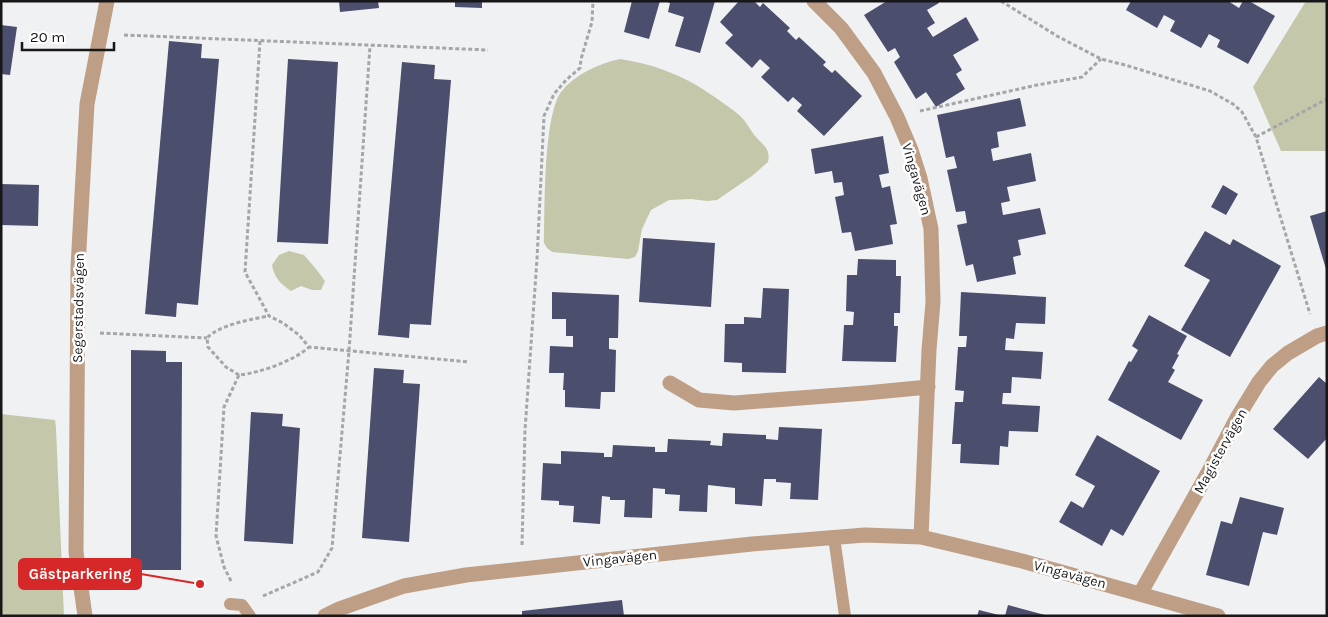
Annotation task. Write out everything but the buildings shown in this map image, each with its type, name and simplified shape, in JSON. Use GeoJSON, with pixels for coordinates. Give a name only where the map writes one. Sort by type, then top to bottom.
{"type":"FeatureCollection","features":[{"type":"Feature","properties":{"kind":"street","name":"Segerstadsvägen"},"geometry":{"type":"LineString","coordinates":[[85,616],[76,552],[78,267],[87,104],[106,1]]}},
{"type":"Feature","properties":{"kind":"street","name":"Vingavägen"},"geometry":{"type":"LineString","coordinates":[[814,1],[841,28],[874,73],[897,117],[920,178],[931,229],[932,302],[921,537]]}},
{"type":"Feature","properties":{"kind":"street","name":"Magistervägen"},"geometry":{"type":"LineString","coordinates":[[1140,594],[1237,418],[1259,382],[1272,366],[1288,353],[1322,335]]}},
{"type":"Feature","properties":{"kind":"street"},"geometry":{"type":"LineString","coordinates":[[670,383],[699,400],[734,403],[928,387]]}},
{"type":"Feature","properties":{"kind":"street","name":"Vingavägen"},"geometry":{"type":"LineString","coordinates":[[325,616],[339,609],[404,586],[466,575],[752,544],[865,535],[921,537],[1022,561],[1218,616]]}},
{"type":"Feature","properties":{"kind":"lane"},"geometry":{"type":"LineString","coordinates":[[834,538],[846,616]]}},
{"type":"Feature","properties":{"kind":"path"},"geometry":{"type":"LineString","coordinates":[[522,569],[525,430],[537,259],[544,116],[554,94],[580,68],[592,22],[592,1]]}},
{"type":"Feature","properties":{"kind":"path"},"geometry":{"type":"LineString","coordinates":[[1001,1],[1057,36],[1101,59],[1210,91],[1233,104],[1242,112],[1256,137],[1308,310],[1322,335]]}},
{"type":"Feature","properties":{"kind":"path"},"geometry":{"type":"LineString","coordinates":[[100,34],[488,50]]}},
{"type":"Feature","properties":{"kind":"path"},"geometry":{"type":"LineString","coordinates":[[260,41],[244,272],[269,316],[283,323],[299,335],[309,348]]}},
{"type":"Feature","properties":{"kind":"path"},"geometry":{"type":"LineString","coordinates":[[239,375],[224,407],[216,536],[224,567],[241,608],[318,572],[332,548],[349,351],[370,46]]}},
{"type":"Feature","properties":{"kind":"path"},"geometry":{"type":"LineString","coordinates":[[897,117],[1037,85],[1082,77],[1101,59]]}},
{"type":"Feature","properties":{"kind":"path"},"geometry":{"type":"LineString","coordinates":[[1256,137],[1327,98]]}},
{"type":"Feature","properties":{"kind":"path"},"geometry":{"type":"LineString","coordinates":[[269,316],[248,320],[212,332],[207,338],[208,347],[226,367],[239,375],[252,374],[264,370],[301,355],[309,348],[469,362]]}},
{"type":"Feature","properties":{"kind":"path"},"geometry":{"type":"LineString","coordinates":[[77,332],[207,338]]}},
{"type":"Feature","properties":{"kind":"green space"},"geometry":{"type":"Polygon","coordinates":[[[1306,1],[1327,1],[1327,151],[1281,151],[1253,87],[1306,1]]]}},
{"type":"Feature","properties":{"kind":"green space"},"geometry":{"type":"Polygon","coordinates":[[[620,59],[662,69],[687,80],[711,94],[744,120],[767,150],[768,162],[752,176],[717,200],[669,200],[651,210],[642,229],[635,257],[628,259],[552,252],[544,243],[546,164],[555,105],[561,92],[580,75],[595,67],[620,59]]]}},
{"type":"Feature","properties":{"kind":"green space"},"geometry":{"type":"Polygon","coordinates":[[[289,251],[304,255],[316,269],[325,281],[321,290],[312,290],[301,286],[291,291],[278,280],[272,265],[279,255],[289,251]]]}},
{"type":"Feature","properties":{"kind":"green space"},"geometry":{"type":"Polygon","coordinates":[[[1,414],[55,420],[64,616],[1,616],[1,414]]]}},
{"type":"Feature","properties":{"kind":"place","name":"Gästparkering"},"geometry":{"type":"Point","coordinates":[200,584]}}]}
